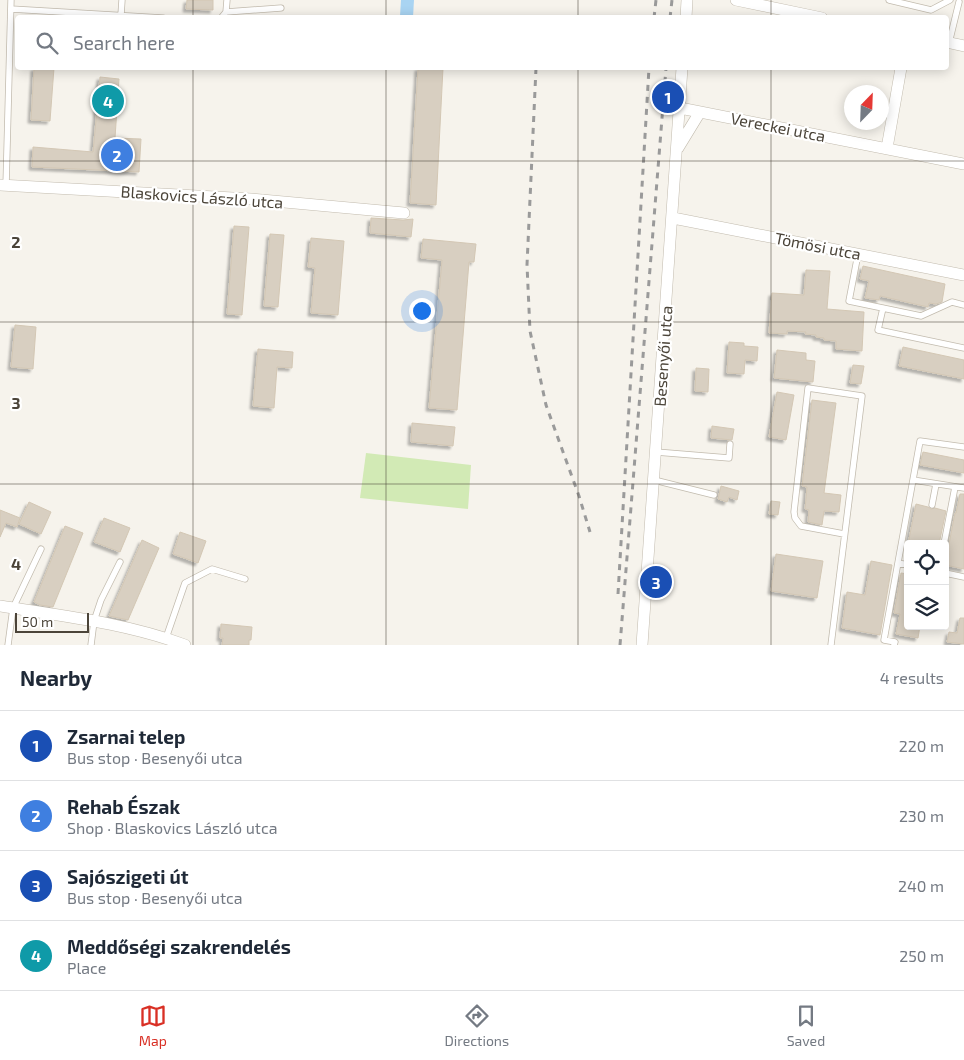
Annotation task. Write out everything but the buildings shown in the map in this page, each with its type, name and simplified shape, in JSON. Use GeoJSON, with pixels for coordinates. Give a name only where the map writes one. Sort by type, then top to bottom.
{"type":"FeatureCollection","features":[{"type":"Feature","properties":{"kind":"street"},"geometry":{"type":"LineString","coordinates":[[686,15],[687,0]]}},
{"type":"Feature","properties":{"kind":"street"},"geometry":{"type":"LineString","coordinates":[[736,0],[808,15]]}},
{"type":"Feature","properties":{"kind":"street"},"geometry":{"type":"LineString","coordinates":[[949,43],[964,46]]}},
{"type":"Feature","properties":{"kind":"street","name":"Besenyői utca"},"geometry":{"type":"LineString","coordinates":[[642,645],[682,70]]}},
{"type":"Feature","properties":{"kind":"street"},"geometry":{"type":"LineString","coordinates":[[887,148],[901,70]]}},
{"type":"Feature","properties":{"kind":"street","name":"Vereckei utca"},"geometry":{"type":"LineString","coordinates":[[680,108],[964,164]]}},
{"type":"Feature","properties":{"kind":"street"},"geometry":{"type":"LineString","coordinates":[[677,150],[700,112]]}},
{"type":"Feature","properties":{"kind":"street","name":"Blaskovics László utca"},"geometry":{"type":"LineString","coordinates":[[3,185],[251,199],[404,213]]}},
{"type":"Feature","properties":{"kind":"street","name":"Tömösi utca"},"geometry":{"type":"LineString","coordinates":[[673,218],[858,254],[963,272]]}},
{"type":"Feature","properties":{"kind":"street"},"geometry":{"type":"LineString","coordinates":[[0,606],[94,621],[166,638],[185,645]]}},
{"type":"Feature","properties":{"kind":"lane"},"geometry":{"type":"LineString","coordinates":[[3,185],[11,0]]}},
{"type":"Feature","properties":{"kind":"lane"},"geometry":{"type":"LineString","coordinates":[[11,9],[121,15],[122,0]]}},
{"type":"Feature","properties":{"kind":"lane"},"geometry":{"type":"LineString","coordinates":[[224,15],[226,12],[227,0]]}},
{"type":"Feature","properties":{"kind":"lane"},"geometry":{"type":"LineString","coordinates":[[889,0],[931,10],[951,0],[962,2],[949,40]]}},
{"type":"Feature","properties":{"kind":"lane"},"geometry":{"type":"LineString","coordinates":[[226,12],[281,8]]}},
{"type":"Feature","properties":{"kind":"lane"},"geometry":{"type":"LineString","coordinates":[[858,254],[849,301],[921,316],[952,302],[964,305]]}},
{"type":"Feature","properties":{"kind":"lane"},"geometry":{"type":"LineString","coordinates":[[883,308],[878,330],[964,348]]}},
{"type":"Feature","properties":{"kind":"lane"},"geometry":{"type":"LineString","coordinates":[[831,645],[862,396],[808,388],[794,507],[795,518],[801,526],[807,528],[844,534]]}},
{"type":"Feature","properties":{"kind":"lane"},"geometry":{"type":"LineString","coordinates":[[894,645],[894,642],[884,640],[920,441],[964,448]]}},
{"type":"Feature","properties":{"kind":"lane"},"geometry":{"type":"LineString","coordinates":[[656,452],[729,458],[730,444]]}},
{"type":"Feature","properties":{"kind":"lane"},"geometry":{"type":"LineString","coordinates":[[654,480],[714,495]]}},
{"type":"Feature","properties":{"kind":"lane"},"geometry":{"type":"LineString","coordinates":[[913,480],[964,488]]}},
{"type":"Feature","properties":{"kind":"lane"},"geometry":{"type":"LineString","coordinates":[[932,505],[936,484]]}},
{"type":"Feature","properties":{"kind":"lane"},"geometry":{"type":"LineString","coordinates":[[945,540],[955,487]]}},
{"type":"Feature","properties":{"kind":"lane"},"geometry":{"type":"LineString","coordinates":[[8,645],[13,608],[41,549]]}},
{"type":"Feature","properties":{"kind":"lane"},"geometry":{"type":"LineString","coordinates":[[91,645],[94,621],[120,562]]}},
{"type":"Feature","properties":{"kind":"lane"},"geometry":{"type":"LineString","coordinates":[[898,563],[904,564]]}},
{"type":"Feature","properties":{"kind":"lane"},"geometry":{"type":"LineString","coordinates":[[166,638],[185,582],[212,570],[245,578]]}},
{"type":"Feature","properties":{"kind":"lane"},"geometry":{"type":"LineString","coordinates":[[949,574],[964,577]]}},
{"type":"Feature","properties":{"kind":"green space"},"geometry":{"type":"Polygon","coordinates":[[[366,453],[471,465],[468,509],[360,498],[366,453]]]}},
{"type":"Feature","properties":{"kind":"water"},"geometry":{"type":"Polygon","coordinates":[[[401,0],[414,0],[413,15],[400,15],[401,0]]]}},
{"type":"Feature","properties":{"kind":"railway"},"geometry":{"type":"LineString","coordinates":[[654,15],[656,0]]}},
{"type":"Feature","properties":{"kind":"railway"},"geometry":{"type":"LineString","coordinates":[[670,15],[672,0]]}},
{"type":"Feature","properties":{"kind":"railway"},"geometry":{"type":"LineString","coordinates":[[536,70],[527,265],[530,331],[546,405],[590,532]]}},
{"type":"Feature","properties":{"kind":"railway"},"geometry":{"type":"LineString","coordinates":[[618,594],[649,70]]}},
{"type":"Feature","properties":{"kind":"railway"},"geometry":{"type":"LineString","coordinates":[[620,645],[666,70]]}},
{"type":"Feature","properties":{"kind":"place","name":"Zsarnai telep"},"geometry":{"type":"Point","coordinates":[668,97]}},
{"type":"Feature","properties":{"kind":"place","name":"Meddőségi szakrendelés"},"geometry":{"type":"Point","coordinates":[108,101]}},
{"type":"Feature","properties":{"kind":"place","name":"Rehab Észak"},"geometry":{"type":"Point","coordinates":[117,155]}},
{"type":"Feature","properties":{"kind":"place","name":"Sajószigeti út"},"geometry":{"type":"Point","coordinates":[656,582]}}]}
